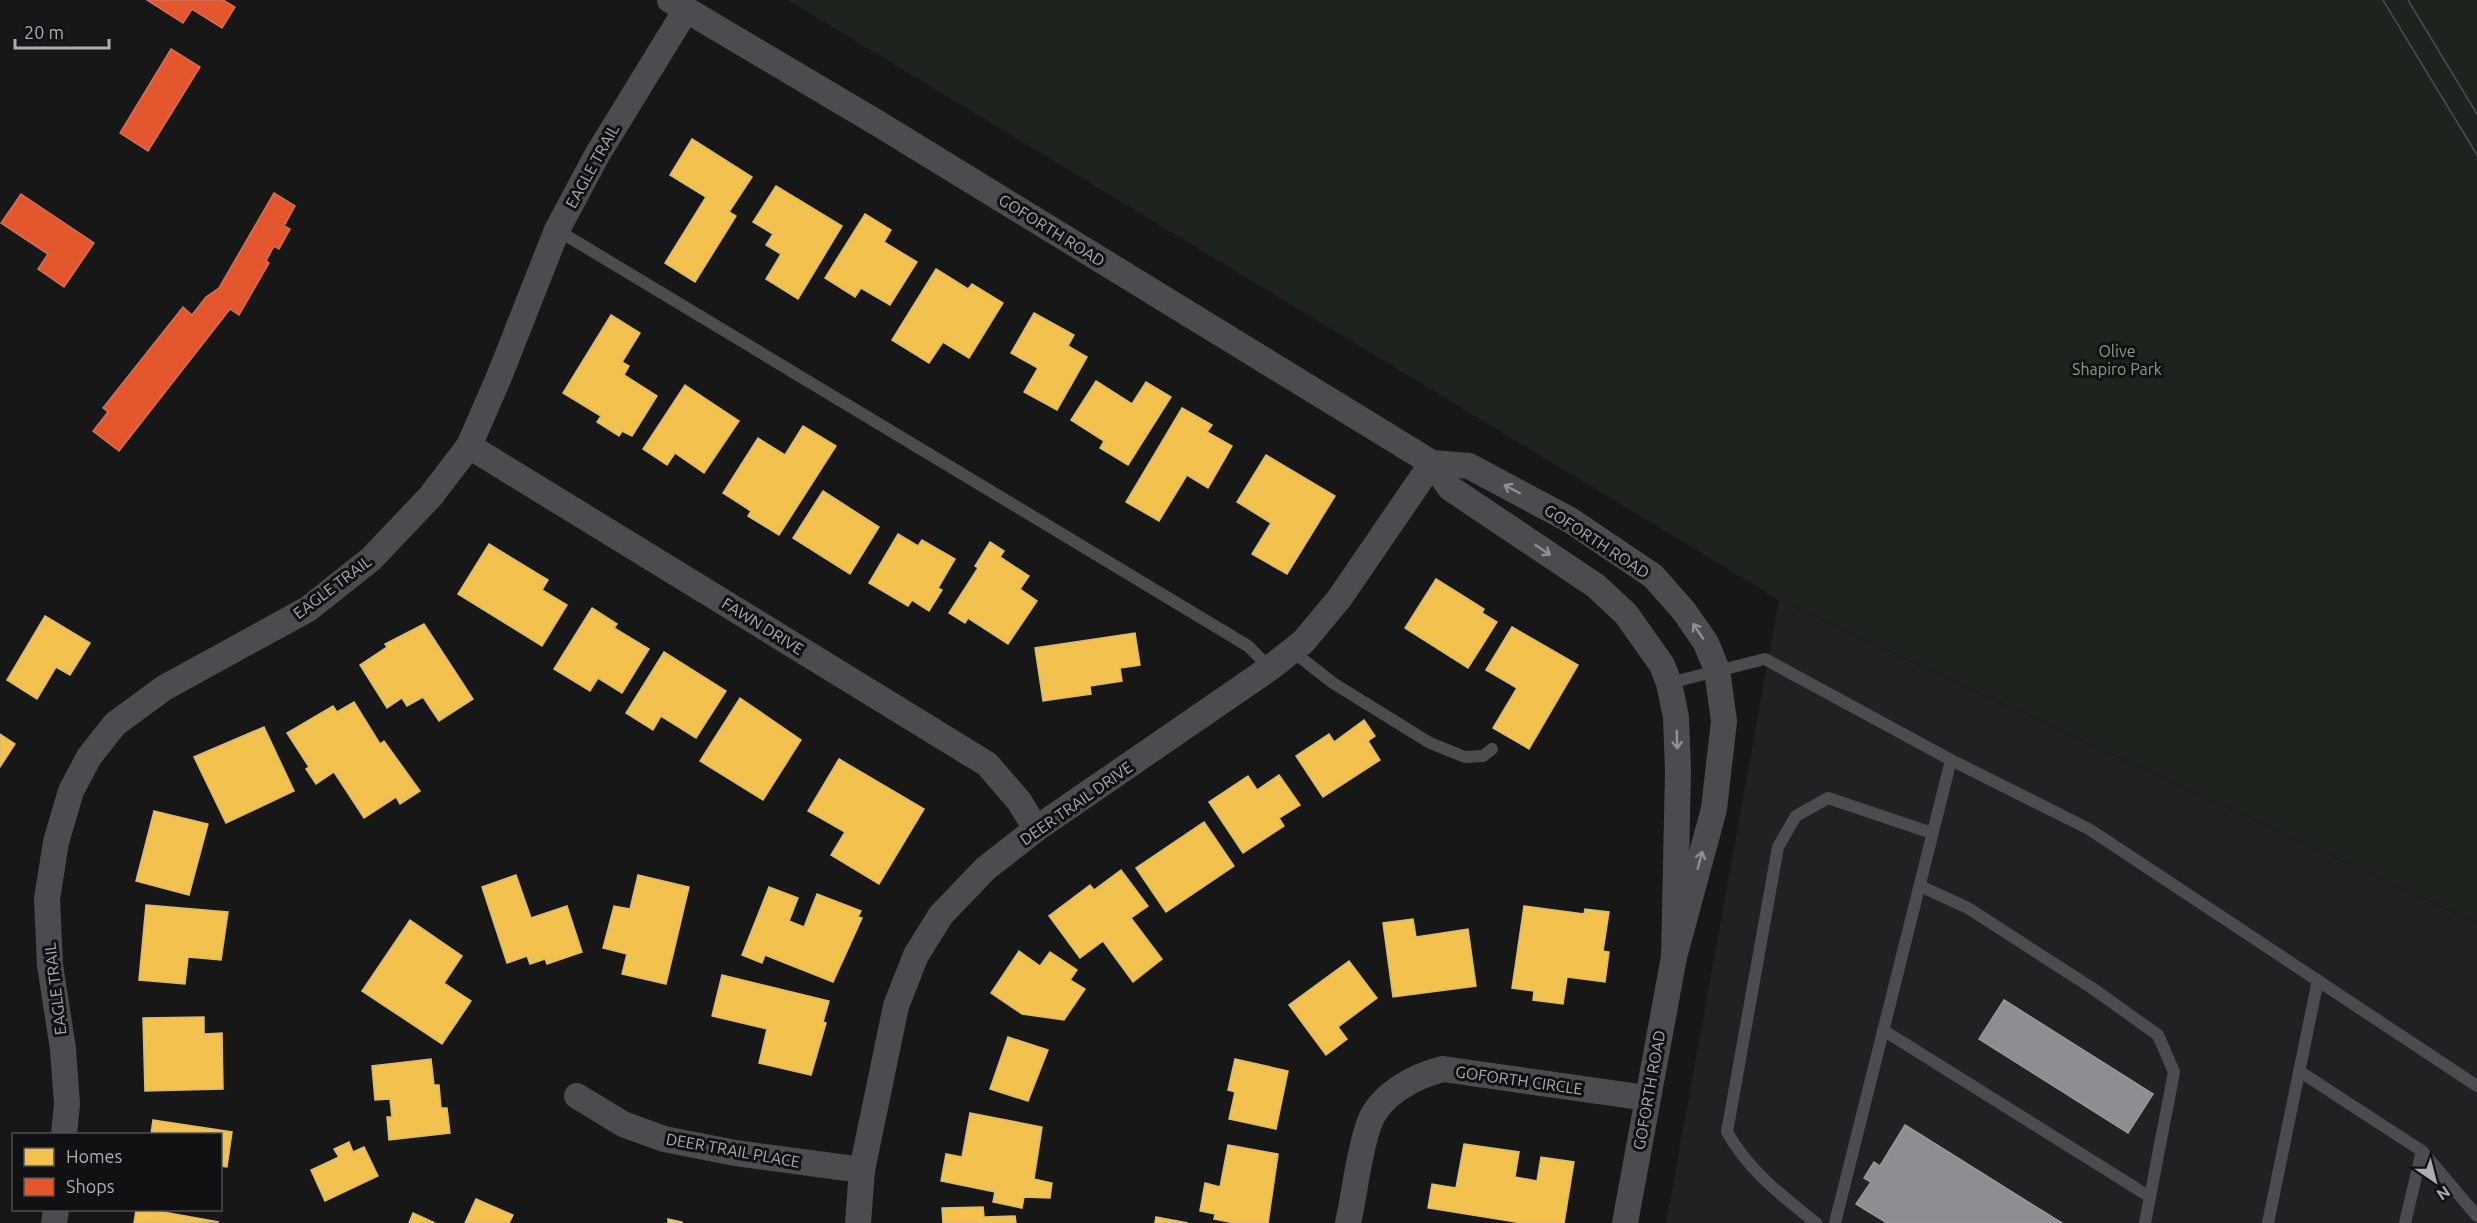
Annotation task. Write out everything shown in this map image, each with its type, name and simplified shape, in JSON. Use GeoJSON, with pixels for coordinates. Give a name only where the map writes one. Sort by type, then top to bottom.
{"type":"FeatureCollection","features":[{"type":"Feature","properties":{"kind":"street","name":"EAGLE TRAIL"},"geometry":{"type":"LineString","coordinates":[[64,1133],[67,1104],[63,1049],[50,965],[47,899],[56,842],[71,791],[89,757],[115,724],[164,688],[308,609],[371,559],[430,497],[469,446],[557,230],[678,5]]}},
{"type":"Feature","properties":{"kind":"street","name":"GOFORTH ROAD"},"geometry":{"type":"LineString","coordinates":[[678,5],[879,124],[1432,463],[1450,488],[1596,586],[1626,614],[1662,665],[1670,683],[1677,717],[1674,957]]}},
{"type":"Feature","properties":{"kind":"street","name":"FAWN DRIVE"},"geometry":{"type":"LineString","coordinates":[[469,446],[987,764],[1019,801],[1036,829]]}},
{"type":"Feature","properties":{"kind":"street","name":"GOFORTH ROAD"},"geometry":{"type":"LineString","coordinates":[[1432,463],[1469,466],[1570,520],[1653,576],[1684,611],[1706,643],[1717,670],[1724,721],[1721,766],[1714,809],[1674,957],[1624,1223]]}},
{"type":"Feature","properties":{"kind":"street","name":"DEER TRAIL DRIVE"},"geometry":{"type":"LineString","coordinates":[[858,1223],[862,1170],[896,1006],[916,955],[941,915],[985,869],[1036,829],[1270,668],[1303,642],[1339,599],[1432,463]]}},
{"type":"Feature","properties":{"kind":"street","name":"GOFORTH CIRCLE"},"geometry":{"type":"LineString","coordinates":[[1348,1223],[1368,1125],[1385,1100],[1407,1083],[1426,1073],[1443,1069],[1647,1098]]}},
{"type":"Feature","properties":{"kind":"street","name":"DEER TRAIL PLACE"},"geometry":{"type":"LineString","coordinates":[[577,1096],[624,1124],[664,1139],[735,1153],[862,1170]]}},
{"type":"Feature","properties":{"kind":"lane"},"geometry":{"type":"LineString","coordinates":[[557,230],[1248,646],[1270,668]]}},
{"type":"Feature","properties":{"kind":"lane"},"geometry":{"type":"LineString","coordinates":[[1292,651],[1334,683],[1430,743],[1465,757],[1483,756],[1492,749]]}},
{"type":"Feature","properties":{"kind":"lane"},"geometry":{"type":"LineString","coordinates":[[1670,683],[1765,659],[1951,760],[2090,829],[2477,1086]]}},
{"type":"Feature","properties":{"kind":"lane"},"geometry":{"type":"LineString","coordinates":[[1835,1223],[1951,760]]}},
{"type":"Feature","properties":{"kind":"lane"},"geometry":{"type":"LineString","coordinates":[[1815,1223],[1762,1180],[1739,1153],[1727,1132],[1778,847],[1796,816],[1828,798],[1932,832]]}},
{"type":"Feature","properties":{"kind":"lane"},"geometry":{"type":"LineString","coordinates":[[1920,886],[1968,908],[2092,988],[2158,1035],[2174,1072],[2145,1223]]}},
{"type":"Feature","properties":{"kind":"lane"},"geometry":{"type":"LineString","coordinates":[[2268,1223],[2318,980]]}},
{"type":"Feature","properties":{"kind":"lane"},"geometry":{"type":"LineString","coordinates":[[1883,1030],[2150,1197]]}},
{"type":"Feature","properties":{"kind":"lane"},"geometry":{"type":"LineString","coordinates":[[2299,1071],[2422,1151],[2477,1216]]}},
{"type":"Feature","properties":{"kind":"lane"},"geometry":{"type":"LineString","coordinates":[[2405,1223],[2422,1151]]}},
{"type":"Feature","properties":{"kind":"shaded area"},"geometry":{"type":"Polygon","coordinates":[[[1779,600],[2477,923],[2477,1223],[1666,1223],[1779,600]]]}},
{"type":"Feature","properties":{"kind":"green space","name":"Olive Shapiro Park"},"geometry":{"type":"Polygon","coordinates":[[[788,0],[2477,0],[2477,923],[1779,600],[788,0]]]}},
{"type":"Feature","properties":{"kind":"building: Homes"},"geometry":{"type":"Polygon","coordinates":[[[692,139],[752,177],[729,212],[736,216],[695,282],[665,263],[706,197],[670,175],[692,139]]]}},
{"type":"Feature","properties":{"kind":"building: Homes"},"geometry":{"type":"Polygon","coordinates":[[[776,186],[842,226],[798,299],[766,279],[781,254],[766,245],[773,234],[753,222],[776,186]]]}},
{"type":"Feature","properties":{"kind":"building: Homes"},"geometry":{"type":"Polygon","coordinates":[[[865,214],[891,230],[884,242],[917,262],[890,305],[861,288],[855,297],[825,278],[865,214]]]}},
{"type":"Feature","properties":{"kind":"building: Homes"},"geometry":{"type":"Polygon","coordinates":[[[936,269],[968,289],[972,284],[1003,303],[969,358],[943,342],[929,363],[892,340],[936,269]]]}},
{"type":"Feature","properties":{"kind":"building: Homes"},"geometry":{"type":"Polygon","coordinates":[[[1034,313],[1074,335],[1068,346],[1087,357],[1057,410],[1024,392],[1038,368],[1011,353],[1034,313]]]}},
{"type":"Feature","properties":{"kind":"building: Homes"},"geometry":{"type":"Polygon","coordinates":[[[611,315],[640,333],[622,362],[629,366],[624,375],[657,396],[632,436],[622,431],[619,436],[597,422],[601,416],[563,393],[611,315]]]}},
{"type":"Feature","properties":{"kind":"building: Homes"},"geometry":{"type":"Polygon","coordinates":[[[1096,381],[1132,404],[1146,382],[1171,397],[1128,465],[1100,448],[1104,441],[1071,420],[1096,381]]]}},
{"type":"Feature","properties":{"kind":"building: Homes"},"geometry":{"type":"Polygon","coordinates":[[[685,385],[739,421],[704,473],[675,453],[667,465],[643,449],[685,385]]]}},
{"type":"Feature","properties":{"kind":"building: Homes"},"geometry":{"type":"Polygon","coordinates":[[[1182,408],[1212,425],[1207,432],[1232,446],[1208,488],[1187,475],[1159,521],[1126,502],[1182,408]]]}},
{"type":"Feature","properties":{"kind":"building: Homes"},"geometry":{"type":"Polygon","coordinates":[[[803,426],[836,446],[779,535],[748,516],[751,511],[723,493],[758,438],[785,455],[803,426]]]}},
{"type":"Feature","properties":{"kind":"building: Homes"},"geometry":{"type":"Polygon","coordinates":[[[1266,455],[1335,496],[1287,574],[1252,554],[1271,523],[1237,502],[1266,455]]]}},
{"type":"Feature","properties":{"kind":"building: Homes"},"geometry":{"type":"Polygon","coordinates":[[[823,491],[879,527],[850,574],[793,538],[823,491]]]}},
{"type":"Feature","properties":{"kind":"building: Homes"},"geometry":{"type":"Polygon","coordinates":[[[898,534],[918,546],[922,540],[955,559],[938,588],[942,590],[929,611],[912,600],[908,606],[869,583],[898,534]]]}},
{"type":"Feature","properties":{"kind":"building: Homes"},"geometry":{"type":"Polygon","coordinates":[[[990,542],[1004,551],[1000,557],[1029,576],[1020,589],[1037,601],[1008,644],[968,618],[965,623],[949,613],[978,568],[975,566],[990,542]]]}},
{"type":"Feature","properties":{"kind":"building: Homes"},"geometry":{"type":"Polygon","coordinates":[[[489,544],[548,580],[542,590],[567,605],[542,646],[458,594],[489,544]]]}},
{"type":"Feature","properties":{"kind":"building: Homes"},"geometry":{"type":"Polygon","coordinates":[[[1436,579],[1484,609],[1482,613],[1497,622],[1468,668],[1405,628],[1436,579]]]}},
{"type":"Feature","properties":{"kind":"building: Homes"},"geometry":{"type":"Polygon","coordinates":[[[592,608],[617,624],[614,628],[649,649],[622,693],[598,678],[590,691],[554,669],[592,608]]]}},
{"type":"Feature","properties":{"kind":"building: Homes"},"geometry":{"type":"Polygon","coordinates":[[[45,616],[90,643],[70,675],[56,667],[37,699],[7,680],[45,616]]]}},
{"type":"Feature","properties":{"kind":"building: Homes"},"geometry":{"type":"Polygon","coordinates":[[[424,624],[473,699],[439,721],[423,697],[407,706],[402,698],[387,708],[360,665],[387,647],[385,644],[424,624]]]}},
{"type":"Feature","properties":{"kind":"building: Homes"},"geometry":{"type":"Polygon","coordinates":[[[1512,627],[1578,665],[1529,749],[1493,728],[1517,688],[1486,670],[1512,627]]]}},
{"type":"Feature","properties":{"kind":"building: Homes"},"geometry":{"type":"Polygon","coordinates":[[[1135,633],[1140,665],[1120,668],[1122,681],[1090,686],[1091,694],[1043,701],[1035,648],[1135,633]]]}},
{"type":"Feature","properties":{"kind":"building: Homes"},"geometry":{"type":"Polygon","coordinates":[[[664,652],[726,691],[696,738],[661,716],[653,730],[626,713],[664,652]]]}},
{"type":"Feature","properties":{"kind":"building: Homes"},"geometry":{"type":"Polygon","coordinates":[[[740,698],[801,740],[763,800],[700,761],[740,698]]]}},
{"type":"Feature","properties":{"kind":"building: Homes"},"geometry":{"type":"Polygon","coordinates":[[[354,702],[380,744],[384,741],[420,791],[400,804],[396,797],[364,818],[334,772],[316,784],[306,769],[309,767],[287,733],[333,706],[337,712],[354,702]]]}},
{"type":"Feature","properties":{"kind":"building: Homes"},"geometry":{"type":"Polygon","coordinates":[[[1364,720],[1375,736],[1368,741],[1380,760],[1323,797],[1296,756],[1329,734],[1334,742],[1364,720]]]}},
{"type":"Feature","properties":{"kind":"building: Homes"},"geometry":{"type":"Polygon","coordinates":[[[264,727],[294,791],[226,823],[194,757],[264,727]]]}},
{"type":"Feature","properties":{"kind":"building: Homes"},"geometry":{"type":"Polygon","coordinates":[[[0,734],[15,744],[0,767],[0,734]]]}},
{"type":"Feature","properties":{"kind":"building: Homes"},"geometry":{"type":"Polygon","coordinates":[[[839,759],[924,809],[879,884],[831,855],[845,832],[808,811],[839,759]]]}},
{"type":"Feature","properties":{"kind":"building: Homes"},"geometry":{"type":"Polygon","coordinates":[[[1279,775],[1300,805],[1279,818],[1284,826],[1243,853],[1209,802],[1248,776],[1257,790],[1279,775]]]}},
{"type":"Feature","properties":{"kind":"building: Homes"},"geometry":{"type":"Polygon","coordinates":[[[154,811],[208,824],[189,895],[136,881],[154,811]]]}},
{"type":"Feature","properties":{"kind":"building: Homes"},"geometry":{"type":"Polygon","coordinates":[[[1204,822],[1234,866],[1166,912],[1136,868],[1204,822]]]}},
{"type":"Feature","properties":{"kind":"building: Homes"},"geometry":{"type":"Polygon","coordinates":[[[1121,870],[1148,906],[1131,918],[1162,959],[1133,982],[1103,941],[1080,958],[1049,916],[1090,885],[1094,890],[1121,870]]]}},
{"type":"Feature","properties":{"kind":"building: Homes"},"geometry":{"type":"Polygon","coordinates":[[[516,875],[531,918],[567,906],[582,952],[547,964],[545,959],[530,964],[527,956],[507,963],[482,887],[516,875]]]}},
{"type":"Feature","properties":{"kind":"building: Homes"},"geometry":{"type":"Polygon","coordinates":[[[638,875],[689,887],[666,984],[622,974],[627,954],[603,948],[614,906],[630,909],[638,875]]]}},
{"type":"Feature","properties":{"kind":"building: Homes"},"geometry":{"type":"Polygon","coordinates":[[[769,887],[798,898],[789,921],[804,927],[817,894],[861,911],[858,917],[862,918],[833,982],[765,955],[762,963],[742,955],[769,887]]]}},
{"type":"Feature","properties":{"kind":"building: Homes"},"geometry":{"type":"Polygon","coordinates":[[[146,905],[228,912],[221,960],[188,957],[185,984],[139,980],[146,905]]]}},
{"type":"Feature","properties":{"kind":"building: Homes"},"geometry":{"type":"Polygon","coordinates":[[[1524,906],[1584,914],[1585,909],[1609,912],[1603,951],[1609,952],[1605,982],[1567,977],[1563,1004],[1533,1000],[1534,991],[1512,988],[1524,906]]]}},
{"type":"Feature","properties":{"kind":"building: Homes"},"geometry":{"type":"Polygon","coordinates":[[[1413,919],[1416,937],[1468,929],[1476,986],[1393,997],[1383,923],[1413,919]]]}},
{"type":"Feature","properties":{"kind":"building: Homes"},"geometry":{"type":"Polygon","coordinates":[[[410,920],[462,956],[444,983],[471,1001],[442,1044],[362,991],[410,920]]]}},
{"type":"Feature","properties":{"kind":"building: Homes"},"geometry":{"type":"Polygon","coordinates":[[[1019,951],[1040,966],[1050,952],[1077,970],[1070,980],[1085,989],[1064,1020],[1022,1014],[991,993],[1019,951]]]}},
{"type":"Feature","properties":{"kind":"building: Homes"},"geometry":{"type":"Polygon","coordinates":[[[1349,961],[1377,998],[1338,1027],[1347,1039],[1326,1055],[1289,1005],[1349,961]]]}},
{"type":"Feature","properties":{"kind":"building: Homes"},"geometry":{"type":"Polygon","coordinates":[[[722,975],[829,1001],[823,1022],[826,1023],[811,1075],[759,1063],[767,1029],[712,1016],[722,975]]]}},
{"type":"Feature","properties":{"kind":"building: Homes"},"geometry":{"type":"Polygon","coordinates":[[[204,1017],[204,1034],[222,1033],[223,1089],[145,1091],[143,1018],[204,1017]]]}},
{"type":"Feature","properties":{"kind":"building: Homes"},"geometry":{"type":"Polygon","coordinates":[[[1008,1037],[1048,1050],[1028,1101],[990,1089],[1008,1037]]]}},
{"type":"Feature","properties":{"kind":"building: Homes"},"geometry":{"type":"Polygon","coordinates":[[[431,1059],[434,1085],[439,1085],[441,1108],[447,1108],[450,1133],[389,1140],[387,1117],[392,1117],[390,1099],[375,1100],[372,1066],[431,1059]]]}},
{"type":"Feature","properties":{"kind":"building: Homes"},"geometry":{"type":"Polygon","coordinates":[[[1235,1059],[1288,1071],[1276,1129],[1229,1119],[1235,1092],[1228,1090],[1235,1059]]]}},
{"type":"Feature","properties":{"kind":"building: Homes"},"geometry":{"type":"Polygon","coordinates":[[[970,1113],[1042,1127],[1034,1179],[1052,1183],[1050,1198],[1024,1197],[1022,1208],[993,1202],[995,1192],[941,1181],[946,1154],[962,1157],[970,1113]]]}},
{"type":"Feature","properties":{"kind":"building: Homes"},"geometry":{"type":"Polygon","coordinates":[[[153,1120],[232,1132],[227,1167],[222,1166],[222,1133],[151,1133],[153,1120]]]}},
{"type":"Feature","properties":{"kind":"building: Homes"},"geometry":{"type":"Polygon","coordinates":[[[349,1142],[353,1152],[364,1147],[378,1176],[325,1201],[311,1170],[339,1157],[334,1149],[349,1142]]]}},
{"type":"Feature","properties":{"kind":"building: Homes"},"geometry":{"type":"Polygon","coordinates":[[[1464,1144],[1519,1152],[1515,1177],[1537,1181],[1541,1157],[1574,1162],[1564,1223],[1522,1223],[1428,1208],[1432,1184],[1456,1188],[1464,1144]]]}},
{"type":"Feature","properties":{"kind":"building: Homes"},"geometry":{"type":"Polygon","coordinates":[[[1228,1145],[1278,1154],[1268,1223],[1234,1223],[1214,1219],[1215,1214],[1200,1211],[1205,1183],[1220,1187],[1228,1145]]]}},
{"type":"Feature","properties":{"kind":"building: Homes"},"geometry":{"type":"Polygon","coordinates":[[[476,1199],[513,1215],[509,1223],[465,1223],[476,1199]]]}},
{"type":"Feature","properties":{"kind":"building: Homes"},"geometry":{"type":"Polygon","coordinates":[[[983,1207],[984,1217],[1015,1216],[1016,1223],[943,1223],[942,1208],[983,1207]]]}},
{"type":"Feature","properties":{"kind":"building: Homes"},"geometry":{"type":"Polygon","coordinates":[[[136,1211],[158,1211],[219,1222],[134,1223],[136,1211]]]}},
{"type":"Feature","properties":{"kind":"building: Homes"},"geometry":{"type":"Polygon","coordinates":[[[413,1213],[435,1223],[409,1223],[413,1213]]]}},
{"type":"Feature","properties":{"kind":"building: Homes"},"geometry":{"type":"Polygon","coordinates":[[[1156,1217],[1188,1223],[1155,1223],[1156,1217]]]}},
{"type":"Feature","properties":{"kind":"building: Homes"},"geometry":{"type":"Polygon","coordinates":[[[668,1219],[682,1222],[682,1223],[668,1223],[668,1219]]]}},
{"type":"Feature","properties":{"kind":"building: Shops"},"geometry":{"type":"Polygon","coordinates":[[[147,0],[223,0],[235,7],[222,28],[192,9],[183,23],[147,0]]]}},
{"type":"Feature","properties":{"kind":"building: Shops"},"geometry":{"type":"Polygon","coordinates":[[[171,49],[200,67],[148,151],[120,133],[171,49]]]}},
{"type":"Feature","properties":{"kind":"building: Shops"},"geometry":{"type":"Polygon","coordinates":[[[274,193],[295,206],[284,226],[290,229],[279,249],[274,246],[266,261],[269,263],[239,315],[230,309],[119,451],[93,431],[108,412],[103,408],[183,307],[192,315],[206,297],[219,288],[274,193]]]}},
{"type":"Feature","properties":{"kind":"building: Shops"},"geometry":{"type":"Polygon","coordinates":[[[21,194],[94,243],[64,287],[38,269],[48,254],[1,223],[21,194]]]}},
{"type":"Feature","properties":{"kind":"building: Industry"},"geometry":{"type":"Polygon","coordinates":[[[2004,1000],[2153,1094],[2128,1133],[1979,1039],[2004,1000]]]}},
{"type":"Feature","properties":{"kind":"building: Industry"},"geometry":{"type":"Polygon","coordinates":[[[1905,1125],[2062,1223],[1887,1223],[1856,1204],[1871,1182],[1864,1178],[1874,1162],[1880,1166],[1905,1125]]]}},
{"type":"Feature","properties":{"kind":"tram line"},"geometry":{"type":"LineString","coordinates":[[2383,0],[2477,155]]}},
{"type":"Feature","properties":{"kind":"tram line"},"geometry":{"type":"LineString","coordinates":[[2408,0],[2477,114]]}}]}
